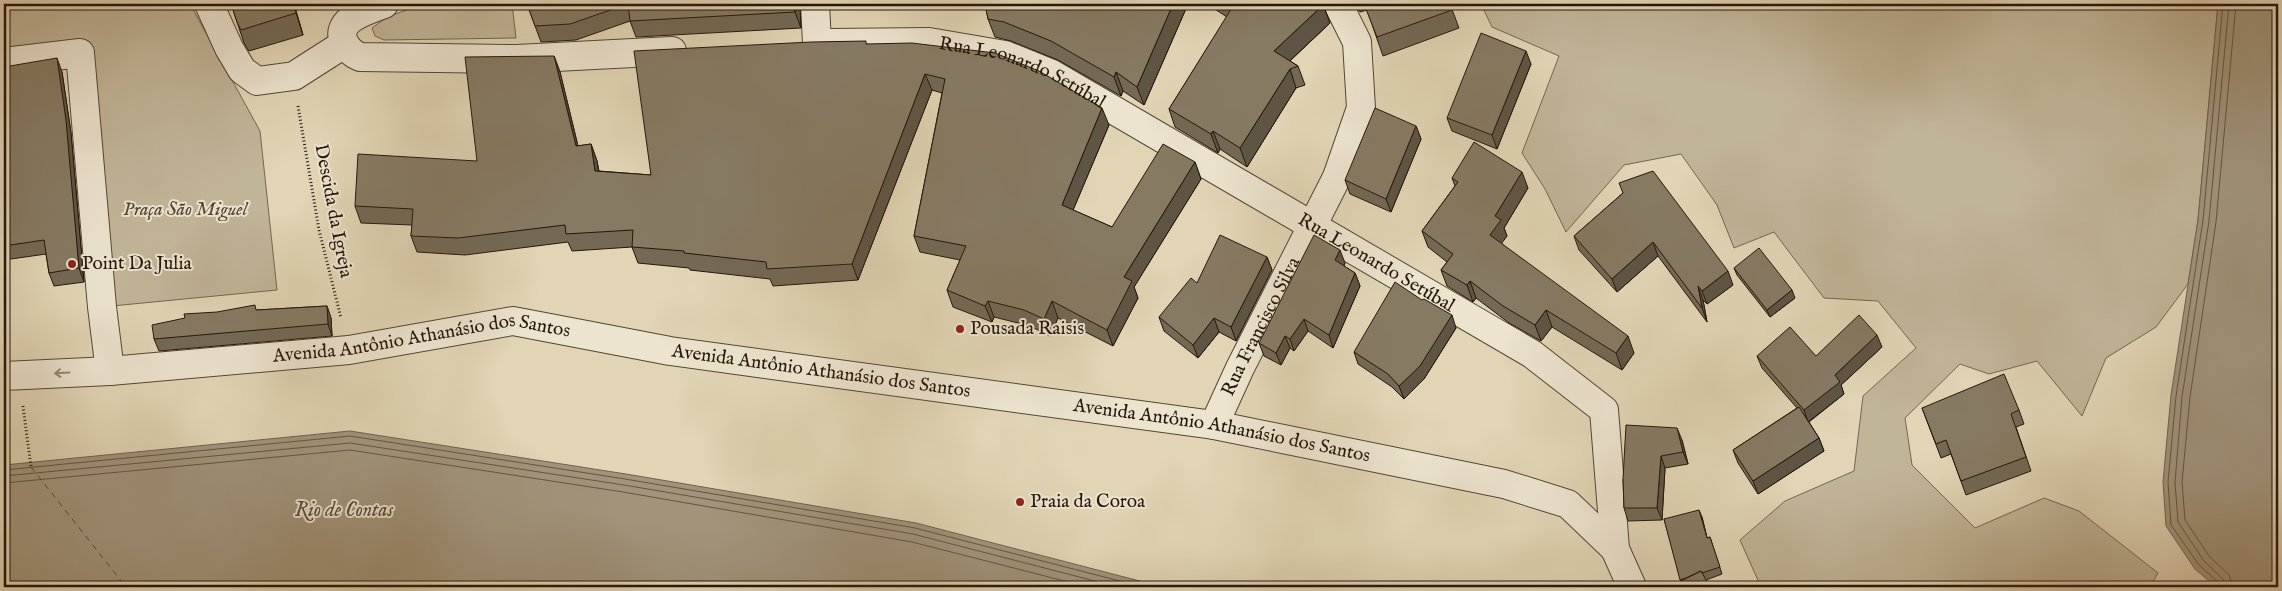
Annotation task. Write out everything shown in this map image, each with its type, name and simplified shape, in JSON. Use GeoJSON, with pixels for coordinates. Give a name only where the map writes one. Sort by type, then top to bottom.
{"type":"FeatureCollection","features":[{"type":"Feature","properties":{"kind":"street"},"geometry":{"type":"LineString","coordinates":[[209,4],[229,48],[242,70],[256,81],[294,76],[349,49]]}},
{"type":"Feature","properties":{"kind":"street"},"geometry":{"type":"LineString","coordinates":[[384,4],[352,18],[342,28],[342,36],[349,49],[360,57],[517,59],[697,49]]}},
{"type":"Feature","properties":{"kind":"street","name":"Rua Leonardo Setúbal"},"geometry":{"type":"LineString","coordinates":[[815,4],[807,44],[930,42],[1005,55],[1052,74],[1532,354],[1604,410],[1615,549]]}},
{"type":"Feature","properties":{"kind":"street","name":"Rua Francisco Silva"},"geometry":{"type":"LineString","coordinates":[[1214,425],[1240,368],[1337,177],[1361,108],[1357,42],[1338,4]]}},
{"type":"Feature","properties":{"kind":"street"},"geometry":{"type":"LineString","coordinates":[[4,62],[80,53],[102,307],[110,371]]}},
{"type":"Feature","properties":{"kind":"street","name":"Avenida Antônio Athanásio dos Santos"},"geometry":{"type":"LineString","coordinates":[[12,376],[110,371],[349,350],[513,321],[670,351],[1214,425],[1504,484],[1568,504],[1615,549]]}},
{"type":"Feature","properties":{"kind":"street"},"geometry":{"type":"LineString","coordinates":[[1615,549],[1632,587]]}},
{"type":"Feature","properties":{"kind":"path","name":"Descida da Igreja"},"geometry":{"type":"LineString","coordinates":[[294,76],[319,230],[349,350]]}},
{"type":"Feature","properties":{"kind":"path"},"geometry":{"type":"LineString","coordinates":[[12,376],[31,467]]}},
{"type":"Feature","properties":{"kind":"green space","name":"Praça São Miguel"},"geometry":{"type":"Polygon","coordinates":[[[4,4],[190,4],[260,131],[277,290],[112,306],[85,47],[4,53],[4,4]]]}},
{"type":"Feature","properties":{"kind":"green space"},"geometry":{"type":"Polygon","coordinates":[[[423,4],[512,4],[516,38],[384,40],[375,36],[372,28],[387,17],[423,4]]]}},
{"type":"Feature","properties":{"kind":"green space"},"geometry":{"type":"Polygon","coordinates":[[[1481,4],[2218,4],[2198,220],[2188,284],[2156,327],[2106,358],[2082,416],[2037,361],[1989,374],[1960,364],[1905,418],[1912,465],[1975,528],[2044,498],[2079,511],[2158,573],[2150,587],[1761,587],[1740,540],[1785,501],[1854,471],[1863,396],[1916,348],[1878,301],[1824,298],[1774,232],[1734,248],[1717,205],[1681,154],[1624,165],[1566,232],[1545,189],[1522,153],[1559,56],[1492,27],[1481,4]]]}},
{"type":"Feature","properties":{"kind":"water"},"geometry":{"type":"Polygon","coordinates":[[[2218,4],[2278,4],[2278,587],[2216,587],[2195,569],[2166,526],[2163,482],[2171,395],[2198,220],[2218,4]]]}},
{"type":"Feature","properties":{"kind":"water","name":"Rio de Contas"},"geometry":{"type":"Polygon","coordinates":[[[350,431],[626,474],[916,523],[1163,587],[4,587],[4,465],[350,431]]]}},
{"type":"Feature","properties":{"kind":"building"},"geometry":{"type":"Polygon","coordinates":[[[231,4],[293,4],[296,13],[241,30],[231,4]]]}},
{"type":"Feature","properties":{"kind":"building"},"geometry":{"type":"Polygon","coordinates":[[[527,4],[628,4],[570,24],[535,26],[527,4]]]}},
{"type":"Feature","properties":{"kind":"building"},"geometry":{"type":"Polygon","coordinates":[[[628,4],[794,4],[795,12],[630,21],[628,4]]]}},
{"type":"Feature","properties":{"kind":"building"},"geometry":{"type":"Polygon","coordinates":[[[985,4],[1173,4],[1137,87],[1116,72],[1114,77],[1051,41],[1004,22],[988,19],[985,4]]]}},
{"type":"Feature","properties":{"kind":"building"},"geometry":{"type":"Polygon","coordinates":[[[1229,4],[1323,4],[1274,51],[1298,66],[1290,69],[1240,148],[1213,131],[1211,134],[1169,109],[1233,6],[1229,4]]]}},
{"type":"Feature","properties":{"kind":"building"},"geometry":{"type":"Polygon","coordinates":[[[1364,4],[1450,4],[1452,10],[1377,37],[1364,4]]]}},
{"type":"Feature","properties":{"kind":"building"},"geometry":{"type":"Polygon","coordinates":[[[1481,33],[1526,51],[1492,135],[1447,118],[1481,33]]]}},
{"type":"Feature","properties":{"kind":"building"},"geometry":{"type":"Polygon","coordinates":[[[866,41],[866,44],[912,43],[995,53],[1039,71],[1102,108],[1062,205],[1112,227],[1163,144],[1195,162],[1124,277],[1132,281],[1107,330],[1052,301],[1044,319],[1024,310],[988,301],[985,306],[947,290],[966,246],[914,236],[945,79],[925,74],[852,264],[767,269],[766,262],[684,253],[684,251],[632,247],[633,230],[566,234],[565,225],[458,238],[411,236],[413,209],[355,206],[358,154],[477,161],[465,57],[554,56],[576,146],[591,144],[595,171],[651,175],[634,51],[866,41]]]}},
{"type":"Feature","properties":{"kind":"building"},"geometry":{"type":"Polygon","coordinates":[[[57,58],[66,120],[79,268],[49,273],[44,240],[4,246],[4,67],[57,58]]]}},
{"type":"Feature","properties":{"kind":"building"},"geometry":{"type":"Polygon","coordinates":[[[1375,108],[1416,126],[1386,199],[1345,180],[1375,108]]]}},
{"type":"Feature","properties":{"kind":"building"},"geometry":{"type":"Polygon","coordinates":[[[1474,142],[1522,172],[1495,216],[1501,220],[1490,235],[1628,336],[1616,353],[1546,310],[1535,325],[1503,306],[1470,281],[1467,285],[1441,270],[1453,254],[1422,231],[1458,182],[1452,178],[1474,142]]]}},
{"type":"Feature","properties":{"kind":"building"},"geometry":{"type":"Polygon","coordinates":[[[1653,171],[1728,271],[1702,291],[1698,286],[1702,308],[1653,242],[1612,279],[1574,236],[1623,193],[1619,183],[1653,171]]]}},
{"type":"Feature","properties":{"kind":"building"},"geometry":{"type":"Polygon","coordinates":[[[1220,235],[1267,257],[1231,327],[1214,318],[1193,345],[1159,317],[1191,278],[1197,283],[1220,235]]]}},
{"type":"Feature","properties":{"kind":"building"},"geometry":{"type":"Polygon","coordinates":[[[1314,235],[1340,250],[1335,260],[1355,273],[1329,335],[1304,319],[1290,339],[1285,336],[1276,353],[1259,343],[1314,235]]]}},
{"type":"Feature","properties":{"kind":"building"},"geometry":{"type":"Polygon","coordinates":[[[1759,248],[1792,290],[1767,310],[1734,268],[1759,248]]]}},
{"type":"Feature","properties":{"kind":"building"},"geometry":{"type":"Polygon","coordinates":[[[1395,282],[1422,300],[1424,299],[1452,315],[1420,366],[1399,386],[1388,374],[1354,352],[1395,282]]]}},
{"type":"Feature","properties":{"kind":"building"},"geometry":{"type":"Polygon","coordinates":[[[255,305],[256,310],[327,306],[328,324],[154,339],[152,325],[185,318],[184,314],[217,312],[255,305]]]}},
{"type":"Feature","properties":{"kind":"building"},"geometry":{"type":"Polygon","coordinates":[[[1859,315],[1877,335],[1835,375],[1840,382],[1804,410],[1757,356],[1790,327],[1816,356],[1859,315]]]}},
{"type":"Feature","properties":{"kind":"building"},"geometry":{"type":"Polygon","coordinates":[[[2004,374],[2019,410],[2011,414],[2026,457],[1961,481],[1946,440],[1936,444],[1922,408],[2004,374]]]}},
{"type":"Feature","properties":{"kind":"building"},"geometry":{"type":"Polygon","coordinates":[[[1799,407],[1819,438],[1753,481],[1733,450],[1799,407]]]}},
{"type":"Feature","properties":{"kind":"building"},"geometry":{"type":"Polygon","coordinates":[[[1626,425],[1677,428],[1683,452],[1661,456],[1657,508],[1624,508],[1623,479],[1626,425]]]}},
{"type":"Feature","properties":{"kind":"building"},"geometry":{"type":"Polygon","coordinates":[[[1699,510],[1707,538],[1710,537],[1720,567],[1702,573],[1701,571],[1680,580],[1664,519],[1699,510]]]}},
{"type":"Feature","properties":{"kind":"building"},"geometry":{"type":"Polygon","coordinates":[[[1701,571],[1710,587],[1677,587],[1675,584],[1701,571]]]}},
{"type":"Feature","properties":{"kind":"ferry route"},"geometry":{"type":"LineString","coordinates":[[31,467],[126,587]]}},
{"type":"Feature","properties":{"kind":"place","name":"Point Da Julia"},"geometry":{"type":"Point","coordinates":[72,264]}},
{"type":"Feature","properties":{"kind":"place","name":"Pousada Raisis"},"geometry":{"type":"Point","coordinates":[960,329]}},
{"type":"Feature","properties":{"kind":"place","name":"Praia da Coroa"},"geometry":{"type":"Point","coordinates":[1020,502]}}]}
